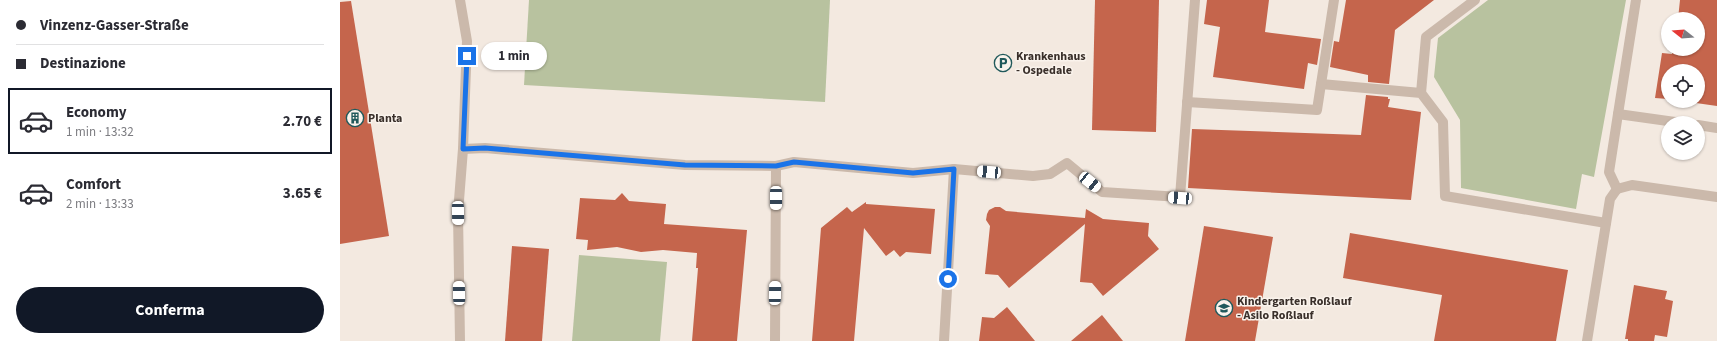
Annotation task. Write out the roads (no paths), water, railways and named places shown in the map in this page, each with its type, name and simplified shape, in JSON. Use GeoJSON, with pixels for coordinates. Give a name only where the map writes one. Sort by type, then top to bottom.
{"type":"FeatureCollection","features":[{"type":"Feature","properties":{"kind":"street"},"geometry":{"type":"LineString","coordinates":[[460,0],[467,41],[463,149],[458,213],[460,341]]}},
{"type":"Feature","properties":{"kind":"street"},"geometry":{"type":"LineString","coordinates":[[463,149],[485,148],[685,165],[776,166],[794,162],[913,173],[954,169],[1033,176],[1050,174],[1066,163],[1102,192],[1180,198],[1195,0]]}},
{"type":"Feature","properties":{"kind":"street"},"geometry":{"type":"LineString","coordinates":[[1187,102],[1317,110],[1334,0]]}},
{"type":"Feature","properties":{"kind":"street"},"geometry":{"type":"LineString","coordinates":[[1475,0],[1426,37],[1421,93],[1443,122],[1445,196],[1606,223]]}},
{"type":"Feature","properties":{"kind":"street"},"geometry":{"type":"LineString","coordinates":[[1618,189],[1609,172],[1636,0]]}},
{"type":"Feature","properties":{"kind":"street"},"geometry":{"type":"LineString","coordinates":[[1321,84],[1421,93]]}},
{"type":"Feature","properties":{"kind":"street"},"geometry":{"type":"LineString","coordinates":[[1618,114],[1661,120]]}},
{"type":"Feature","properties":{"kind":"street"},"geometry":{"type":"LineString","coordinates":[[1705,126],[1717,128]]}},
{"type":"Feature","properties":{"kind":"street"},"geometry":{"type":"LineString","coordinates":[[775,341],[776,166]]}},
{"type":"Feature","properties":{"kind":"street"},"geometry":{"type":"LineString","coordinates":[[944,341],[954,169]]}},
{"type":"Feature","properties":{"kind":"street"},"geometry":{"type":"LineString","coordinates":[[1587,341],[1610,199],[1618,189],[1632,186],[1717,197]]}},
{"type":"Feature","properties":{"kind":"place","name":"Krankenhaus - Ospedale"},"geometry":{"type":"Point","coordinates":[1003,63]}},
{"type":"Feature","properties":{"kind":"place","name":"Planta"},"geometry":{"type":"Point","coordinates":[355,118]}},
{"type":"Feature","properties":{"kind":"place","name":"Kindergarten Roßlauf - Asilo Roßlauf"},"geometry":{"type":"Point","coordinates":[1224,308]}}]}
